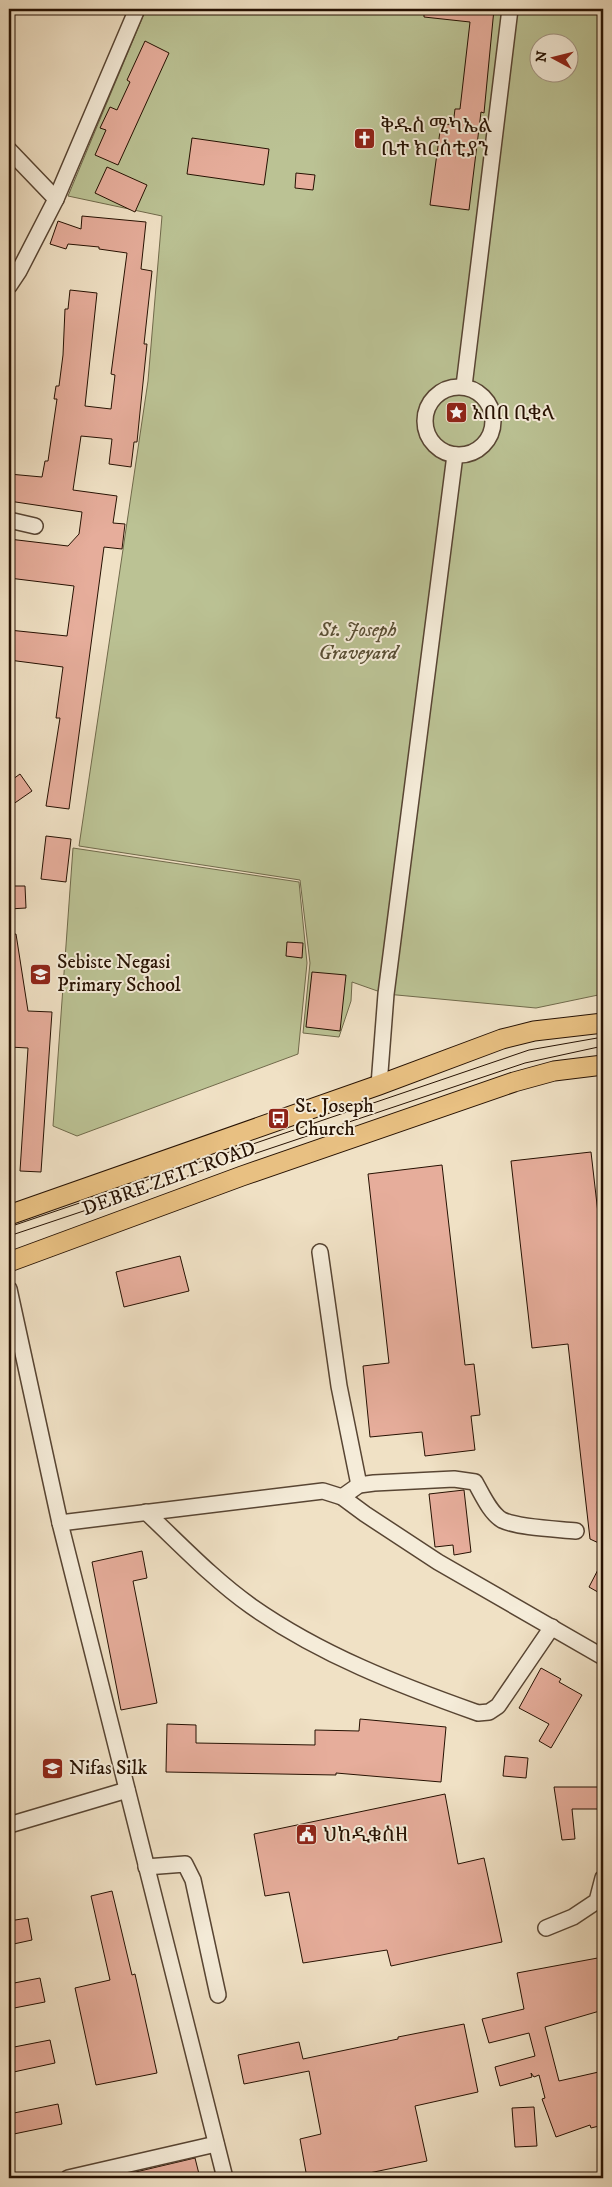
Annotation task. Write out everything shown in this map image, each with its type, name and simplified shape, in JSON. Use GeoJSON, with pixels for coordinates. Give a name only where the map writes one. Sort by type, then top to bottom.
{"type":"FeatureCollection","features":[{"type":"Feature","properties":{"kind":"main road","name":"DEBRE ZEIT ROAD"},"geometry":{"type":"LineString","coordinates":[[9,1215],[379,1085],[502,1039],[534,1031],[603,1023]]}},
{"type":"Feature","properties":{"kind":"main road","name":"DEBRE ZEIT ROAD"},"geometry":{"type":"LineString","coordinates":[[9,1262],[252,1172],[514,1082],[554,1071],[603,1070]]}},
{"type":"Feature","properties":{"kind":"street"},"geometry":{"type":"LineString","coordinates":[[9,286],[19,272],[56,199],[137,9]]}},
{"type":"Feature","properties":{"kind":"street"},"geometry":{"type":"LineString","coordinates":[[464,386],[510,9]]}},
{"type":"Feature","properties":{"kind":"street"},"geometry":{"type":"LineString","coordinates":[[9,150],[56,199]]}},
{"type":"Feature","properties":{"kind":"street"},"geometry":{"type":"LineString","coordinates":[[464,386],[477,391],[487,400],[493,412],[493,426],[489,438],[480,448],[468,454],[455,455],[442,450],[432,442],[426,429],[425,416],[430,403],[439,393],[451,387],[464,386]]}},
{"type":"Feature","properties":{"kind":"street"},"geometry":{"type":"LineString","coordinates":[[379,1085],[386,994],[455,455]]}},
{"type":"Feature","properties":{"kind":"street"},"geometry":{"type":"LineString","coordinates":[[9,520],[35,526]]}},
{"type":"Feature","properties":{"kind":"street"},"geometry":{"type":"LineString","coordinates":[[320,1252],[339,1386],[359,1485]]}},
{"type":"Feature","properties":{"kind":"street"},"geometry":{"type":"LineString","coordinates":[[9,1289],[60,1523],[225,2178]]}},
{"type":"Feature","properties":{"kind":"street"},"geometry":{"type":"LineString","coordinates":[[342,1497],[359,1485],[454,1480],[475,1482],[488,1504],[502,1520],[530,1526],[576,1531]]}},
{"type":"Feature","properties":{"kind":"street"},"geometry":{"type":"LineString","coordinates":[[60,1523],[323,1491],[342,1497],[438,1562],[603,1657]]}},
{"type":"Feature","properties":{"kind":"street"},"geometry":{"type":"LineString","coordinates":[[146,1512],[222,1583],[251,1606],[304,1639],[390,1681],[478,1713],[489,1712],[498,1706],[552,1627]]}},
{"type":"Feature","properties":{"kind":"street"},"geometry":{"type":"LineString","coordinates":[[9,1825],[127,1790]]}},
{"type":"Feature","properties":{"kind":"street"},"geometry":{"type":"LineString","coordinates":[[146,1867],[185,1864],[194,1880],[218,1995]]}},
{"type":"Feature","properties":{"kind":"street"},"geometry":{"type":"LineString","coordinates":[[546,1928],[573,1917],[597,1901],[603,1878]]}},
{"type":"Feature","properties":{"kind":"street"},"geometry":{"type":"LineString","coordinates":[[68,2178],[216,2144]]}},
{"type":"Feature","properties":{"kind":"green space","name":"St. Joseph Graveyard"},"geometry":{"type":"Polygon","coordinates":[[[146,9],[603,9],[603,994],[536,1008],[386,994],[352,982],[351,1001],[339,1037],[303,1033],[310,963],[300,880],[79,846],[148,381],[162,216],[68,196],[146,9]]]}},
{"type":"Feature","properties":{"kind":"green space"},"geometry":{"type":"Polygon","coordinates":[[[73,848],[299,882],[307,963],[298,1054],[77,1136],[53,1126],[73,848]]]}},
{"type":"Feature","properties":{"kind":"building"},"geometry":{"type":"Polygon","coordinates":[[[424,9],[494,9],[484,113],[481,112],[469,210],[430,205],[441,124],[453,125],[455,109],[460,109],[470,22],[424,17],[424,9]]]}},
{"type":"Feature","properties":{"kind":"building"},"geometry":{"type":"Polygon","coordinates":[[[145,41],[169,53],[118,165],[95,155],[106,130],[100,128],[110,107],[117,110],[130,82],[127,80],[145,41]]]}},
{"type":"Feature","properties":{"kind":"building"},"geometry":{"type":"Polygon","coordinates":[[[192,138],[269,149],[264,185],[187,174],[192,138]]]}},
{"type":"Feature","properties":{"kind":"building"},"geometry":{"type":"Polygon","coordinates":[[[107,167],[147,185],[135,212],[95,193],[107,167]]]}},
{"type":"Feature","properties":{"kind":"building"},"geometry":{"type":"Polygon","coordinates":[[[296,173],[315,175],[313,190],[295,188],[296,173]]]}},
{"type":"Feature","properties":{"kind":"building"},"geometry":{"type":"Polygon","coordinates":[[[82,216],[146,222],[141,269],[152,271],[144,344],[147,344],[137,442],[134,442],[131,467],[109,464],[112,439],[81,436],[73,490],[117,496],[113,523],[125,524],[122,549],[104,547],[69,809],[46,806],[60,718],[56,718],[63,667],[9,660],[9,630],[67,636],[74,586],[9,578],[9,539],[68,546],[79,534],[82,512],[9,501],[9,474],[42,477],[45,461],[48,461],[57,399],[54,399],[56,386],[59,386],[63,355],[65,309],[68,309],[70,290],[97,293],[85,406],[111,409],[115,375],[111,374],[127,253],[99,249],[99,247],[68,244],[66,249],[50,244],[58,221],[81,229],[82,216]]]}},
{"type":"Feature","properties":{"kind":"building"},"geometry":{"type":"Polygon","coordinates":[[[20,774],[32,791],[9,807],[9,782],[20,774]]]}},
{"type":"Feature","properties":{"kind":"building"},"geometry":{"type":"Polygon","coordinates":[[[46,836],[71,839],[66,882],[41,879],[46,836]]]}},
{"type":"Feature","properties":{"kind":"building"},"geometry":{"type":"Polygon","coordinates":[[[9,886],[25,886],[26,908],[9,909],[9,886]]]}},
{"type":"Feature","properties":{"kind":"building"},"geometry":{"type":"Polygon","coordinates":[[[16,934],[28,1011],[52,1012],[41,1172],[20,1171],[28,1048],[9,1047],[9,1027],[13,1027],[9,999],[9,935],[16,934]]]}},
{"type":"Feature","properties":{"kind":"building"},"geometry":{"type":"Polygon","coordinates":[[[287,942],[303,943],[302,958],[286,956],[287,942]]]}},
{"type":"Feature","properties":{"kind":"building"},"geometry":{"type":"Polygon","coordinates":[[[312,972],[346,975],[340,1031],[306,1027],[312,972]]]}},
{"type":"Feature","properties":{"kind":"building"},"geometry":{"type":"Polygon","coordinates":[[[591,1152],[603,1257],[603,1545],[590,1539],[568,1344],[532,1348],[511,1161],[591,1152]]]}},
{"type":"Feature","properties":{"kind":"building"},"geometry":{"type":"Polygon","coordinates":[[[442,1165],[465,1365],[474,1364],[480,1415],[471,1416],[475,1450],[425,1456],[422,1432],[370,1437],[363,1366],[389,1363],[368,1174],[442,1165]]]}},
{"type":"Feature","properties":{"kind":"building"},"geometry":{"type":"Polygon","coordinates":[[[180,1256],[189,1291],[124,1307],[116,1272],[180,1256]]]}},
{"type":"Feature","properties":{"kind":"building"},"geometry":{"type":"Polygon","coordinates":[[[464,1490],[471,1552],[454,1555],[453,1545],[435,1547],[429,1494],[464,1490]]]}},
{"type":"Feature","properties":{"kind":"building"},"geometry":{"type":"Polygon","coordinates":[[[142,1551],[147,1578],[133,1581],[157,1703],[121,1710],[92,1562],[142,1551]]]}},
{"type":"Feature","properties":{"kind":"building"},"geometry":{"type":"Polygon","coordinates":[[[603,1560],[603,1595],[589,1587],[603,1560]]]}},
{"type":"Feature","properties":{"kind":"building"},"geometry":{"type":"Polygon","coordinates":[[[541,1668],[561,1679],[559,1682],[582,1695],[551,1748],[539,1741],[549,1724],[519,1708],[541,1668]]]}},
{"type":"Feature","properties":{"kind":"building"},"geometry":{"type":"Polygon","coordinates":[[[360,1719],[446,1727],[441,1782],[336,1773],[336,1775],[166,1772],[167,1724],[196,1725],[196,1743],[315,1745],[315,1730],[359,1731],[360,1719]]]}},
{"type":"Feature","properties":{"kind":"building"},"geometry":{"type":"Polygon","coordinates":[[[505,1756],[528,1758],[526,1778],[503,1776],[505,1756]]]}},
{"type":"Feature","properties":{"kind":"building"},"geometry":{"type":"Polygon","coordinates":[[[554,1787],[603,1787],[603,1809],[572,1809],[575,1839],[562,1840],[554,1787]]]}},
{"type":"Feature","properties":{"kind":"building"},"geometry":{"type":"Polygon","coordinates":[[[445,1794],[458,1864],[484,1858],[502,1942],[391,1966],[387,1950],[303,1963],[289,1892],[265,1896],[254,1834],[445,1794]]]}},
{"type":"Feature","properties":{"kind":"building"},"geometry":{"type":"Polygon","coordinates":[[[112,1891],[132,1975],[135,1974],[157,2073],[96,2085],[75,1988],[110,1980],[91,1896],[112,1891]]]}},
{"type":"Feature","properties":{"kind":"building"},"geometry":{"type":"Polygon","coordinates":[[[28,1918],[32,1940],[9,1945],[9,1921],[28,1918]]]}},
{"type":"Feature","properties":{"kind":"building"},"geometry":{"type":"Polygon","coordinates":[[[603,1957],[603,2010],[545,2027],[559,2081],[603,2071],[603,2125],[591,2128],[590,2125],[556,2137],[542,2099],[545,2098],[539,2075],[534,2077],[531,2073],[532,2077],[500,2086],[495,2067],[535,2056],[529,2033],[489,2043],[482,2019],[524,2009],[517,1973],[603,1957]]]}},
{"type":"Feature","properties":{"kind":"building"},"geometry":{"type":"Polygon","coordinates":[[[40,1978],[45,2002],[9,2009],[9,1984],[40,1978]]]}},
{"type":"Feature","properties":{"kind":"building"},"geometry":{"type":"Polygon","coordinates":[[[464,2024],[478,2092],[415,2106],[427,2161],[345,2178],[307,2178],[300,2139],[321,2134],[309,2071],[244,2084],[238,2055],[299,2042],[303,2059],[464,2024]]]}},
{"type":"Feature","properties":{"kind":"building"},"geometry":{"type":"Polygon","coordinates":[[[50,2040],[55,2063],[9,2073],[9,2048],[50,2040]]]}},
{"type":"Feature","properties":{"kind":"building"},"geometry":{"type":"Polygon","coordinates":[[[58,2104],[62,2124],[9,2135],[9,2114],[58,2104]]]}},
{"type":"Feature","properties":{"kind":"building"},"geometry":{"type":"Polygon","coordinates":[[[534,2107],[537,2146],[515,2147],[512,2108],[534,2107]]]}},
{"type":"Feature","properties":{"kind":"building"},"geometry":{"type":"Polygon","coordinates":[[[195,2158],[200,2178],[123,2178],[123,2175],[195,2158]]]}},
{"type":"Feature","properties":{"kind":"tram line"},"geometry":{"type":"LineString","coordinates":[[9,1227],[529,1050],[603,1037]]}},
{"type":"Feature","properties":{"kind":"tram line"},"geometry":{"type":"LineString","coordinates":[[9,1236],[525,1063],[603,1046]]}},
{"type":"Feature","properties":{"kind":"place","name":"ቅዱስ ሚካኤል ቤተ ክርስቲያን"},"geometry":{"type":"Point","coordinates":[365,138]}},
{"type":"Feature","properties":{"kind":"place","name":"አበበ ቢቂላ"},"geometry":{"type":"Point","coordinates":[456,413]}},
{"type":"Feature","properties":{"kind":"place","name":"Sebiste Negasi Primary School"},"geometry":{"type":"Point","coordinates":[41,974]}},
{"type":"Feature","properties":{"kind":"place","name":"St. Joseph Church"},"geometry":{"type":"Point","coordinates":[279,1118]}},
{"type":"Feature","properties":{"kind":"place","name":"Nifas Silk"},"geometry":{"type":"Point","coordinates":[53,1768]}},
{"type":"Feature","properties":{"kind":"place","name":"ህከዲቁስዘ"},"geometry":{"type":"Point","coordinates":[307,1835]}}]}
